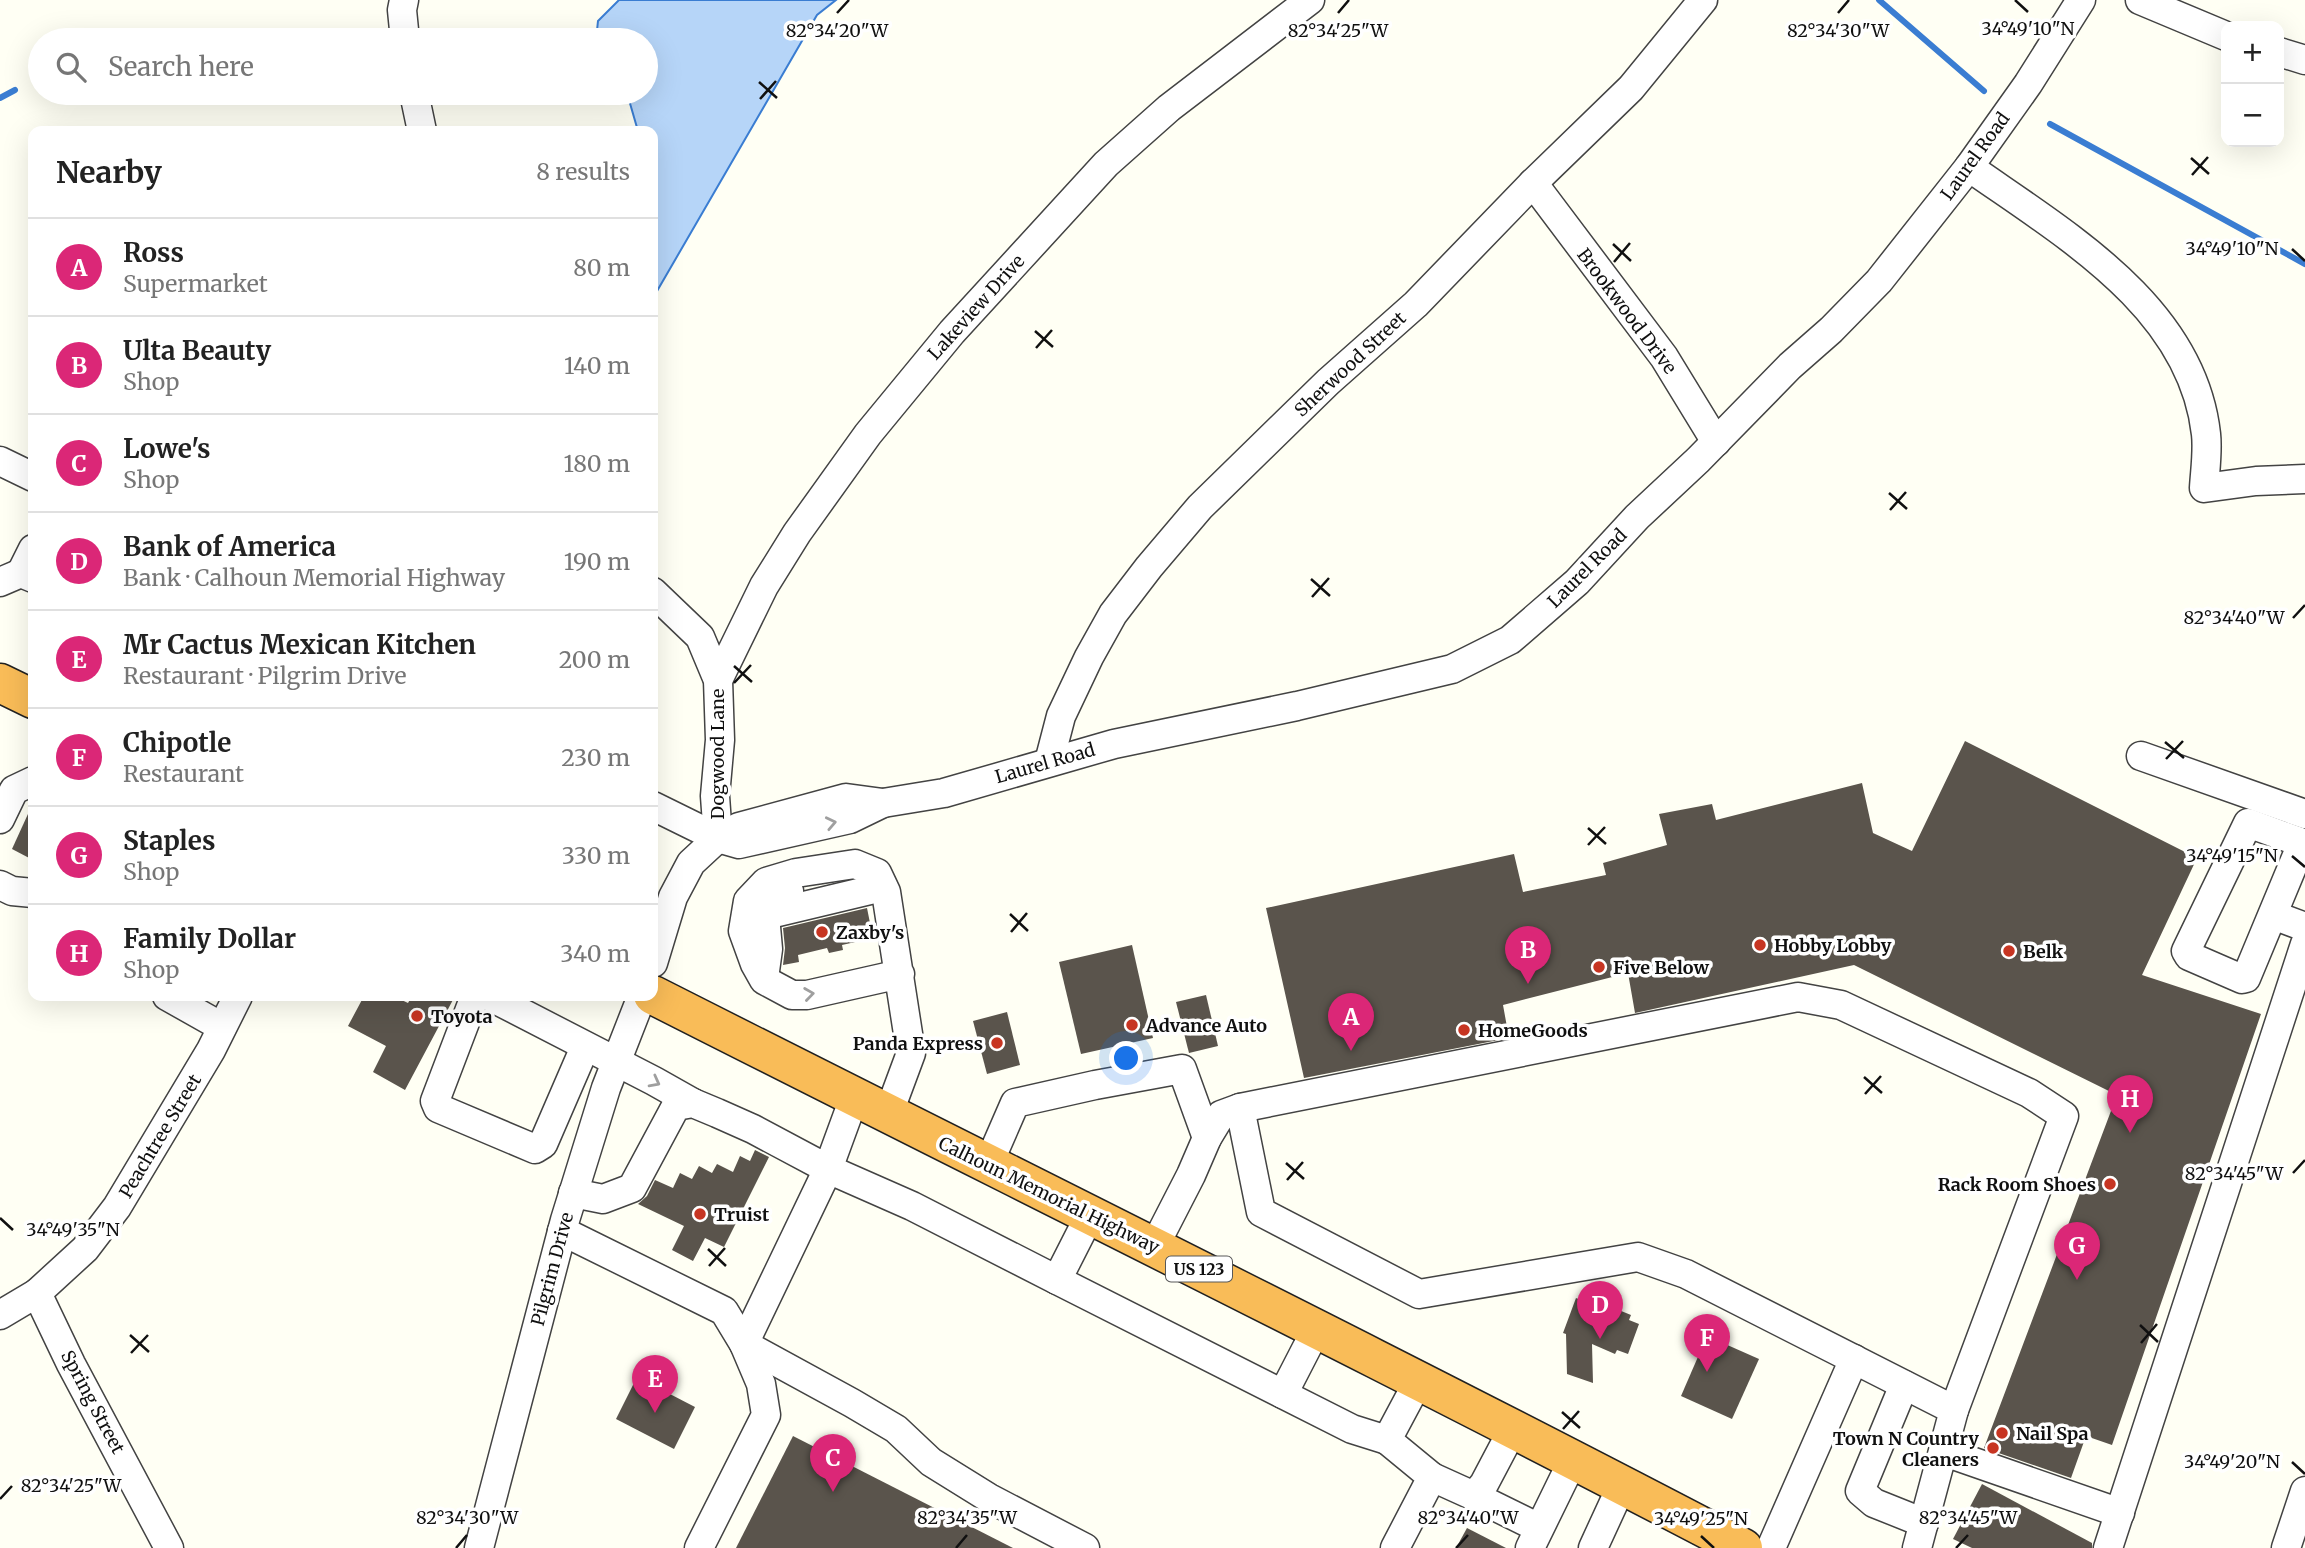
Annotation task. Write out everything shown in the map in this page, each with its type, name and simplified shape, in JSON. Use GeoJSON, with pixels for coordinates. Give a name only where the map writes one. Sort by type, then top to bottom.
{"type":"FeatureCollection","features":[{"type":"Feature","properties":{"kind":"highway","name":"Calhoun Memorial Highway"},"geometry":{"type":"LineString","coordinates":[[658,998],[1419,1380],[1622,1486],[1703,1539],[1743,1548]]}},
{"type":"Feature","properties":{"kind":"street"},"geometry":{"type":"LineString","coordinates":[[404,0],[404,28]]}},
{"type":"Feature","properties":{"kind":"street","name":"Lakeview Drive"},"geometry":{"type":"LineString","coordinates":[[718,680],[764,586],[797,533],[868,434],[952,332],[1107,164],[1169,108],[1310,0]]}},
{"type":"Feature","properties":{"kind":"street","name":"Sherwood Street"},"geometry":{"type":"LineString","coordinates":[[1049,762],[1060,716],[1113,614],[1200,507],[1328,382],[1416,304],[1532,183],[1630,88],[1703,0]]}},
{"type":"Feature","properties":{"kind":"street","name":"Laurel Road"},"geometry":{"type":"LineString","coordinates":[[718,838],[739,844],[850,819],[883,803],[944,793],[1114,744],[1297,706],[1452,669],[1510,640],[1577,582],[1637,517],[1879,281],[1969,167],[2028,84],[2081,0]]}},
{"type":"Feature","properties":{"kind":"street"},"geometry":{"type":"LineString","coordinates":[[2140,0],[2221,34]]}},
{"type":"Feature","properties":{"kind":"street"},"geometry":{"type":"LineString","coordinates":[[2284,54],[2305,60]]}},
{"type":"Feature","properties":{"kind":"street"},"geometry":{"type":"LineString","coordinates":[[417,105],[421,126]]}},
{"type":"Feature","properties":{"kind":"street"},"geometry":{"type":"LineString","coordinates":[[1969,167],[2065,234],[2114,273],[2171,337],[2193,379],[2206,435],[2204,488],[2256,481],[2305,479]]}},
{"type":"Feature","properties":{"kind":"street","name":"Brookwood Drive"},"geometry":{"type":"LineString","coordinates":[[1532,183],[1664,357],[1716,442]]}},
{"type":"Feature","properties":{"kind":"street"},"geometry":{"type":"LineString","coordinates":[[0,461],[28,475]]}},
{"type":"Feature","properties":{"kind":"street","name":"Dogwood Lane"},"geometry":{"type":"LineString","coordinates":[[658,598],[701,637],[718,680],[720,740],[715,796],[718,838],[691,863],[673,897],[658,946]]}},
{"type":"Feature","properties":{"kind":"street"},"geometry":{"type":"LineString","coordinates":[[2141,756],[2305,814]]}},
{"type":"Feature","properties":{"kind":"street"},"geometry":{"type":"LineString","coordinates":[[0,819],[14,790],[28,783]]}},
{"type":"Feature","properties":{"kind":"street","name":"Laurel Road"},"geometry":{"type":"LineString","coordinates":[[718,838],[739,827],[846,798],[883,803]]}},
{"type":"Feature","properties":{"kind":"street"},"geometry":{"type":"LineString","coordinates":[[658,808],[718,838]]}},
{"type":"Feature","properties":{"kind":"street"},"geometry":{"type":"LineString","coordinates":[[2248,823],[2301,844],[2273,915],[2244,979],[2187,954],[2248,823]]}},
{"type":"Feature","properties":{"kind":"street"},"geometry":{"type":"LineString","coordinates":[[786,833],[796,873]]}},
{"type":"Feature","properties":{"kind":"street"},"geometry":{"type":"LineString","coordinates":[[888,1115],[911,1053],[899,968],[886,892],[880,880],[855,864],[796,873],[766,882],[748,901],[743,931],[755,964],[764,980],[792,995],[807,995],[899,968]]}},
{"type":"Feature","properties":{"kind":"street"},"geometry":{"type":"LineString","coordinates":[[764,980],[768,949],[766,915],[880,880]]}},
{"type":"Feature","properties":{"kind":"street"},"geometry":{"type":"LineString","coordinates":[[0,885],[12,891],[28,893]]}},
{"type":"Feature","properties":{"kind":"street"},"geometry":{"type":"LineString","coordinates":[[2273,915],[2305,928]]}},
{"type":"Feature","properties":{"kind":"street"},"geometry":{"type":"LineString","coordinates":[[2108,1548],[2305,944]]}},
{"type":"Feature","properties":{"kind":"street"},"geometry":{"type":"LineString","coordinates":[[1154,1247],[1221,1115],[1240,1108],[1798,997],[1841,1005],[2029,1093],[2064,1116],[1954,1410],[1921,1541],[1860,1491],[1904,1385]]}},
{"type":"Feature","properties":{"kind":"street"},"geometry":{"type":"LineString","coordinates":[[176,1001],[222,1027]]}},
{"type":"Feature","properties":{"kind":"street","name":"Peachtree Street"},"geometry":{"type":"LineString","coordinates":[[0,1315],[37,1293],[85,1249],[117,1208],[235,1001]]}},
{"type":"Feature","properties":{"kind":"street"},"geometry":{"type":"LineString","coordinates":[[473,1001],[435,1101],[438,1108],[535,1149],[543,1144],[585,1047]]}},
{"type":"Feature","properties":{"kind":"street"},"geometry":{"type":"LineString","coordinates":[[498,1001],[693,1103],[754,1129],[828,1169],[912,1206],[1352,1429],[1387,1440],[1432,1477],[1474,1496],[1535,1538],[1573,1460]]}},
{"type":"Feature","properties":{"kind":"street","name":"Pilgrim Drive"},"geometry":{"type":"LineString","coordinates":[[479,1548],[573,1193],[616,1063],[640,1001]]}},
{"type":"Feature","properties":{"kind":"street"},"geometry":{"type":"LineString","coordinates":[[988,1165],[1015,1103],[1095,1084],[1182,1069],[1207,1138]]}},
{"type":"Feature","properties":{"kind":"street"},"geometry":{"type":"LineString","coordinates":[[744,1344],[828,1169],[854,1098]]}},
{"type":"Feature","properties":{"kind":"street"},"geometry":{"type":"LineString","coordinates":[[573,1193],[603,1199],[632,1188],[676,1106],[693,1103]]}},
{"type":"Feature","properties":{"kind":"street"},"geometry":{"type":"LineString","coordinates":[[1240,1108],[1261,1212],[1419,1294],[1638,1257],[1686,1273],[1954,1410]]}},
{"type":"Feature","properties":{"kind":"street"},"geometry":{"type":"LineString","coordinates":[[1057,1279],[1090,1216]]}},
{"type":"Feature","properties":{"kind":"street"},"geometry":{"type":"LineString","coordinates":[[562,1231],[724,1311],[744,1344],[761,1384],[766,1415],[699,1548]]}},
{"type":"Feature","properties":{"kind":"street","name":"Spring Street"},"geometry":{"type":"LineString","coordinates":[[37,1293],[71,1364],[169,1548]]}},
{"type":"Feature","properties":{"kind":"street"},"geometry":{"type":"LineString","coordinates":[[1283,1394],[1317,1328]]}},
{"type":"Feature","properties":{"kind":"street"},"geometry":{"type":"LineString","coordinates":[[744,1344],[896,1429],[930,1462],[989,1498],[1085,1548]]}},
{"type":"Feature","properties":{"kind":"street"},"geometry":{"type":"LineString","coordinates":[[1771,1548],[1854,1359]]}},
{"type":"Feature","properties":{"kind":"street"},"geometry":{"type":"LineString","coordinates":[[1387,1440],[1419,1380]]}},
{"type":"Feature","properties":{"kind":"street"},"geometry":{"type":"LineString","coordinates":[[1474,1496],[1485,1484],[1513,1429]]}},
{"type":"Feature","properties":{"kind":"street"},"geometry":{"type":"LineString","coordinates":[[1945,1452],[2120,1513]]}},
{"type":"Feature","properties":{"kind":"street"},"geometry":{"type":"LineString","coordinates":[[1395,1548],[1432,1477]]}},
{"type":"Feature","properties":{"kind":"street"},"geometry":{"type":"LineString","coordinates":[[1593,1548],[1622,1486]]}},
{"type":"Feature","properties":{"kind":"street"},"geometry":{"type":"LineString","coordinates":[[2286,1548],[2305,1491]]}},
{"type":"Feature","properties":{"kind":"water"},"geometry":{"type":"Polygon","coordinates":[[[619,0],[836,0],[817,15],[658,289],[658,126],[637,126],[630,105],[658,105],[658,28],[597,28],[598,21],[619,0]]]}},
{"type":"Feature","properties":{"kind":"building"},"geometry":{"type":"Polygon","coordinates":[[[1965,741],[2197,858],[2142,975],[2261,1014],[2112,1445],[2086,1436],[2071,1478],[1984,1448],[2117,1095],[1854,965],[1635,1013],[1628,973],[1503,1005],[1509,1038],[1304,1078],[1266,908],[1514,854],[1523,892],[1606,875],[1603,863],[1667,845],[1659,814],[1712,804],[1716,820],[1862,783],[1873,833],[1912,851],[1965,741]]]}},
{"type":"Feature","properties":{"kind":"building"},"geometry":{"type":"Polygon","coordinates":[[[28,814],[28,857],[12,849],[28,814]]]}},
{"type":"Feature","properties":{"kind":"building","name":"Zaxby's"},"geometry":{"type":"Polygon","coordinates":[[[867,908],[873,938],[842,945],[843,950],[829,953],[827,948],[798,955],[799,962],[783,965],[783,928],[867,908]]]}},
{"type":"Feature","properties":{"kind":"building"},"geometry":{"type":"Polygon","coordinates":[[[1132,945],[1153,1038],[1081,1054],[1059,962],[1132,945]]]}},
{"type":"Feature","properties":{"kind":"building"},"geometry":{"type":"Polygon","coordinates":[[[1206,995],[1218,1046],[1189,1053],[1176,1002],[1206,995]]]}},
{"type":"Feature","properties":{"kind":"building"},"geometry":{"type":"Polygon","coordinates":[[[361,1001],[452,1001],[405,1090],[373,1072],[386,1046],[348,1026],[361,1001]]]}},
{"type":"Feature","properties":{"kind":"building","name":"Panda Express"},"geometry":{"type":"Polygon","coordinates":[[[1007,1012],[1020,1065],[987,1074],[973,1021],[1007,1012]]]}},
{"type":"Feature","properties":{"kind":"building","name":"Truist"},"geometry":{"type":"Polygon","coordinates":[[[755,1150],[769,1157],[724,1247],[705,1238],[693,1261],[672,1250],[684,1226],[638,1204],[647,1196],[655,1180],[673,1188],[680,1173],[692,1179],[699,1166],[712,1173],[717,1164],[733,1172],[740,1156],[750,1161],[755,1150]]]}},
{"type":"Feature","properties":{"kind":"building"},"geometry":{"type":"Polygon","coordinates":[[[1576,1298],[1587,1303],[1589,1298],[1631,1315],[1629,1320],[1639,1324],[1628,1354],[1617,1350],[1615,1354],[1592,1344],[1593,1383],[1567,1374],[1566,1334],[1563,1333],[1576,1298]]]}},
{"type":"Feature","properties":{"kind":"building"},"geometry":{"type":"Polygon","coordinates":[[[1707,1336],[1759,1359],[1732,1419],[1681,1396],[1707,1336]]]}},
{"type":"Feature","properties":{"kind":"building"},"geometry":{"type":"Polygon","coordinates":[[[637,1377],[695,1407],[674,1449],[616,1419],[637,1377]]]}},
{"type":"Feature","properties":{"kind":"building"},"geometry":{"type":"Polygon","coordinates":[[[793,1436],[1013,1548],[736,1548],[793,1436]]]}},
{"type":"Feature","properties":{"kind":"building"},"geometry":{"type":"Polygon","coordinates":[[[1982,1484],[2092,1543],[2092,1548],[1972,1548],[1953,1539],[1982,1484]]]}},
{"type":"Feature","properties":{"kind":"building"},"geometry":{"type":"Polygon","coordinates":[[[1467,1528],[1506,1548],[1456,1548],[1467,1528]]]}},
{"type":"Feature","properties":{"kind":"waterway"},"geometry":{"type":"LineString","coordinates":[[1879,0],[1984,91]]}},
{"type":"Feature","properties":{"kind":"waterway"},"geometry":{"type":"LineString","coordinates":[[0,98],[15,90]]}},
{"type":"Feature","properties":{"kind":"waterway"},"geometry":{"type":"LineString","coordinates":[[2050,124],[2305,264]]}},
{"type":"Feature","properties":{"kind":"place","name":"Zaxby's"},"geometry":{"type":"Point","coordinates":[822,932]}},
{"type":"Feature","properties":{"kind":"place","name":"Hobby Lobby"},"geometry":{"type":"Point","coordinates":[1760,945]}},
{"type":"Feature","properties":{"kind":"place","name":"Belk"},"geometry":{"type":"Point","coordinates":[2009,951]}},
{"type":"Feature","properties":{"kind":"place","name":"Five Below"},"geometry":{"type":"Point","coordinates":[1599,967]}},
{"type":"Feature","properties":{"kind":"place","name":"Ulta Beauty"},"geometry":{"type":"Point","coordinates":[1528,984]}},
{"type":"Feature","properties":{"kind":"place","name":"Toyota"},"geometry":{"type":"Point","coordinates":[417,1016]}},
{"type":"Feature","properties":{"kind":"place","name":"Advance Auto"},"geometry":{"type":"Point","coordinates":[1132,1025]}},
{"type":"Feature","properties":{"kind":"place","name":"HomeGoods"},"geometry":{"type":"Point","coordinates":[1464,1030]}},
{"type":"Feature","properties":{"kind":"place","name":"Panda Express"},"geometry":{"type":"Point","coordinates":[997,1043]}},
{"type":"Feature","properties":{"kind":"place","name":"Ross"},"geometry":{"type":"Point","coordinates":[1351,1051]}},
{"type":"Feature","properties":{"kind":"place","name":"Family Dollar"},"geometry":{"type":"Point","coordinates":[2130,1133]}},
{"type":"Feature","properties":{"kind":"place","name":"Rack Room Shoes"},"geometry":{"type":"Point","coordinates":[2110,1184]}},
{"type":"Feature","properties":{"kind":"place","name":"Truist"},"geometry":{"type":"Point","coordinates":[700,1214]}},
{"type":"Feature","properties":{"kind":"place","name":"Staples"},"geometry":{"type":"Point","coordinates":[2077,1280]}},
{"type":"Feature","properties":{"kind":"place","name":"Bank of America"},"geometry":{"type":"Point","coordinates":[1600,1339]}},
{"type":"Feature","properties":{"kind":"place","name":"Chipotle"},"geometry":{"type":"Point","coordinates":[1707,1372]}},
{"type":"Feature","properties":{"kind":"place","name":"Mr Cactus Mexican Kitchen"},"geometry":{"type":"Point","coordinates":[655,1413]}},
{"type":"Feature","properties":{"kind":"place","name":"Nail Spa"},"geometry":{"type":"Point","coordinates":[2002,1433]}},
{"type":"Feature","properties":{"kind":"place","name":"Town N Country Cleaners"},"geometry":{"type":"Point","coordinates":[1993,1448]}},
{"type":"Feature","properties":{"kind":"place","name":"Lowe's"},"geometry":{"type":"Point","coordinates":[833,1492]}}]}
